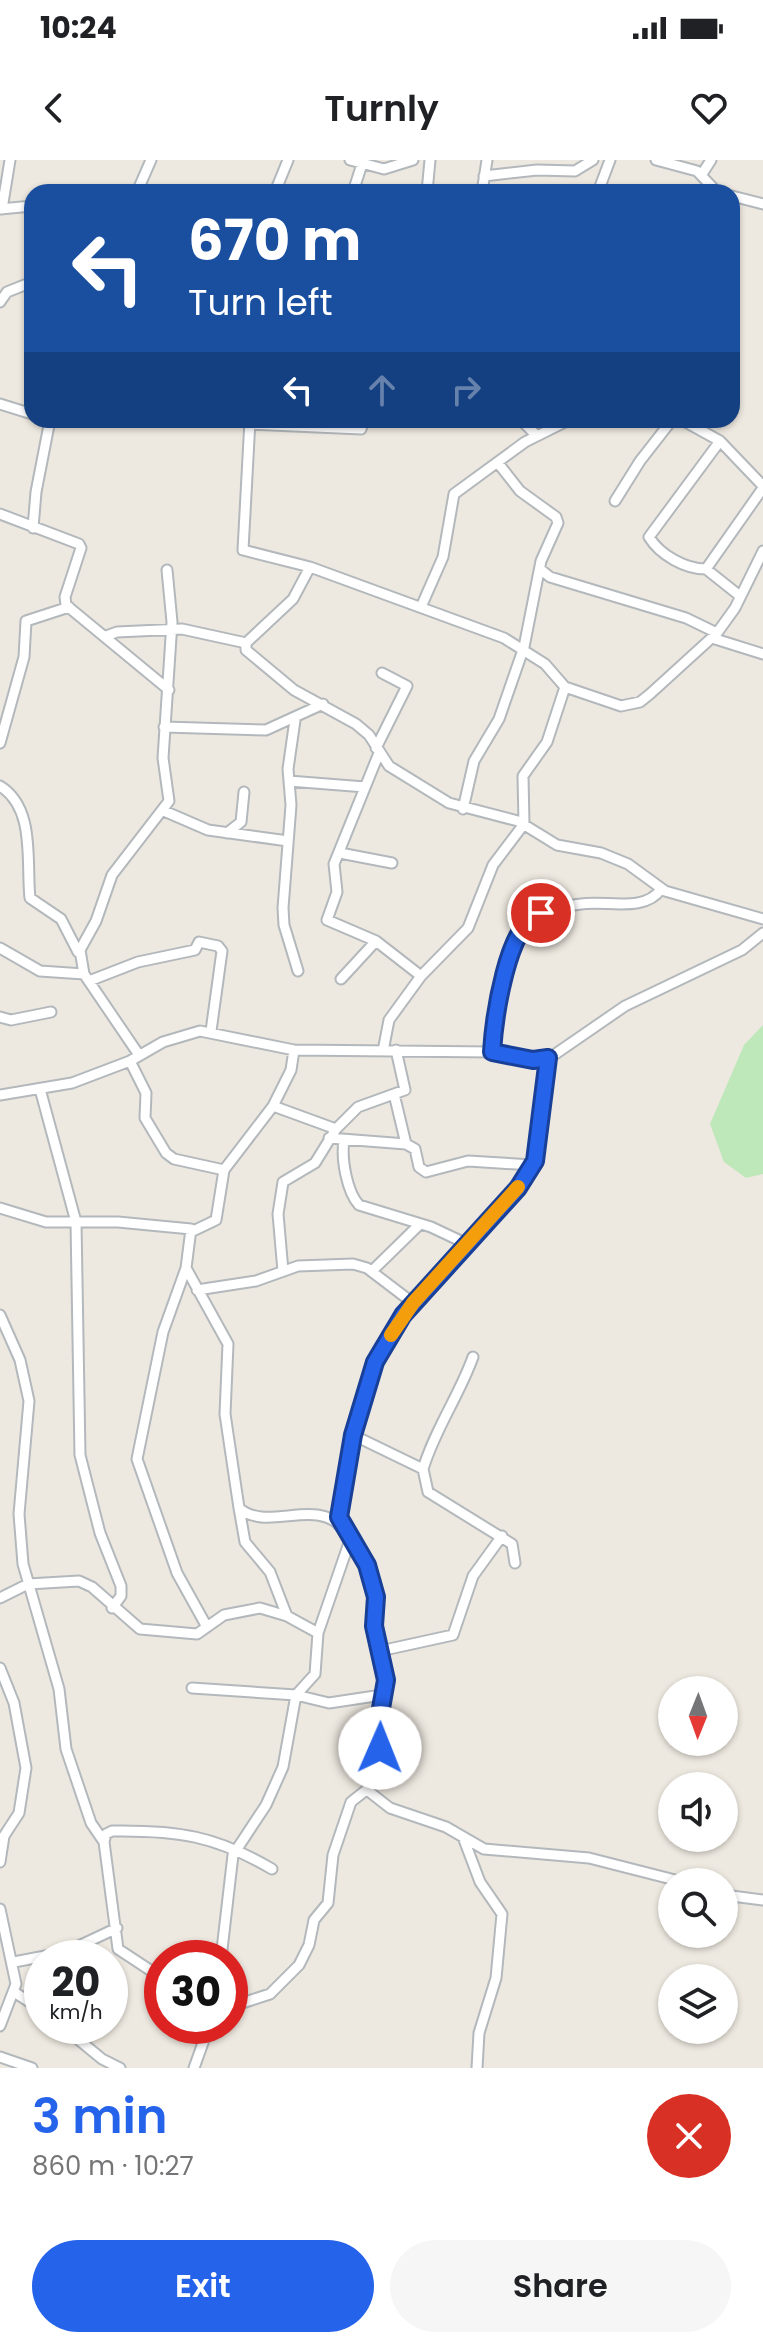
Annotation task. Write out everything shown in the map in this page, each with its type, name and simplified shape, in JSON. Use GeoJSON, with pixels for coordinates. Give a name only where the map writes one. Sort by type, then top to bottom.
{"type":"FeatureCollection","features":[{"type":"Feature","properties":{"kind":"street"},"geometry":{"type":"LineString","coordinates":[[10,160],[1,209],[24,207]]}},
{"type":"Feature","properties":{"kind":"street"},"geometry":{"type":"LineString","coordinates":[[140,184],[151,160]]}},
{"type":"Feature","properties":{"kind":"street"},"geometry":{"type":"LineString","coordinates":[[278,184],[288,160]]}},
{"type":"Feature","properties":{"kind":"street"},"geometry":{"type":"LineString","coordinates":[[350,160],[389,169],[413,160]]}},
{"type":"Feature","properties":{"kind":"street"},"geometry":{"type":"LineString","coordinates":[[428,184],[430,160]]}},
{"type":"Feature","properties":{"kind":"street"},"geometry":{"type":"LineString","coordinates":[[483,184],[485,160]]}},
{"type":"Feature","properties":{"kind":"street"},"geometry":{"type":"LineString","coordinates":[[484,176],[537,170],[575,171],[593,160]]}},
{"type":"Feature","properties":{"kind":"street"},"geometry":{"type":"LineString","coordinates":[[601,184],[610,160]]}},
{"type":"Feature","properties":{"kind":"street"},"geometry":{"type":"LineString","coordinates":[[656,160],[687,166],[702,174],[706,184]]}},
{"type":"Feature","properties":{"kind":"street"},"geometry":{"type":"LineString","coordinates":[[702,174],[711,160]]}},
{"type":"Feature","properties":{"kind":"street"},"geometry":{"type":"LineString","coordinates":[[356,184],[362,164]]}},
{"type":"Feature","properties":{"kind":"street"},"geometry":{"type":"LineString","coordinates":[[740,198],[763,204]]}},
{"type":"Feature","properties":{"kind":"street"},"geometry":{"type":"LineString","coordinates":[[0,302],[7,292],[24,285]]}},
{"type":"Feature","properties":{"kind":"street"},"geometry":{"type":"LineString","coordinates":[[0,404],[24,412]]}},
{"type":"Feature","properties":{"kind":"street"},"geometry":{"type":"LineString","coordinates":[[33,528],[36,492],[48,428]]}},
{"type":"Feature","properties":{"kind":"street"},"geometry":{"type":"LineString","coordinates":[[250,428],[243,550],[310,567],[524,647],[565,687],[612,704],[632,705],[650,694],[714,636],[740,596],[763,551]]}},
{"type":"Feature","properties":{"kind":"street"},"geometry":{"type":"LineString","coordinates":[[529,428],[537,436]]}},
{"type":"Feature","properties":{"kind":"street"},"geometry":{"type":"LineString","coordinates":[[421,607],[443,557],[451,498],[537,436],[553,428]]}},
{"type":"Feature","properties":{"kind":"street"},"geometry":{"type":"LineString","coordinates":[[615,501],[666,428]]}},
{"type":"Feature","properties":{"kind":"street"},"geometry":{"type":"LineString","coordinates":[[696,428],[720,441],[763,487],[706,569]]}},
{"type":"Feature","properties":{"kind":"street"},"geometry":{"type":"LineString","coordinates":[[720,441],[649,537],[668,556],[685,566],[706,569],[740,596]]}},
{"type":"Feature","properties":{"kind":"street"},"geometry":{"type":"LineString","coordinates":[[463,809],[472,767],[499,719],[524,647],[540,569],[558,519],[520,491],[498,463]]}},
{"type":"Feature","properties":{"kind":"street"},"geometry":{"type":"LineString","coordinates":[[0,514],[33,528],[65,536],[81,546],[65,597],[69,607],[169,690]]}},
{"type":"Feature","properties":{"kind":"street"},"geometry":{"type":"LineString","coordinates":[[310,567],[293,599],[246,643],[246,650],[294,690],[356,724],[369,735],[378,751],[403,777],[463,809],[501,815],[524,824],[557,845],[601,853],[623,862],[661,889],[763,919]]}},
{"type":"Feature","properties":{"kind":"street"},"geometry":{"type":"LineString","coordinates":[[540,569],[550,577],[686,618],[714,636],[763,654]]}},
{"type":"Feature","properties":{"kind":"street"},"geometry":{"type":"LineString","coordinates":[[80,955],[112,875],[164,811],[169,798],[163,758],[171,628],[167,570]]}},
{"type":"Feature","properties":{"kind":"street"},"geometry":{"type":"LineString","coordinates":[[0,743],[24,657],[26,621],[69,607]]}},
{"type":"Feature","properties":{"kind":"street"},"geometry":{"type":"LineString","coordinates":[[106,636],[171,628],[246,643]]}},
{"type":"Feature","properties":{"kind":"street"},"geometry":{"type":"LineString","coordinates":[[382,673],[407,686],[378,751],[333,870],[337,894],[327,920],[376,941],[421,976]]}},
{"type":"Feature","properties":{"kind":"street"},"geometry":{"type":"LineString","coordinates":[[383,1051],[389,1020],[421,976],[468,928],[493,865],[524,824],[523,776],[547,742],[565,687]]}},
{"type":"Feature","properties":{"kind":"street"},"geometry":{"type":"LineString","coordinates":[[164,727],[259,731],[295,720],[323,704]]}},
{"type":"Feature","properties":{"kind":"street"},"geometry":{"type":"LineString","coordinates":[[295,720],[289,781],[284,920],[298,971]]}},
{"type":"Feature","properties":{"kind":"street"},"geometry":{"type":"LineString","coordinates":[[289,781],[365,787]]}},
{"type":"Feature","properties":{"kind":"street"},"geometry":{"type":"LineString","coordinates":[[0,786],[11,794],[21,816],[30,854],[30,898],[61,919],[80,955],[86,978],[134,1058],[146,1093],[145,1118],[166,1153],[174,1159],[224,1170]]}},
{"type":"Feature","properties":{"kind":"street"},"geometry":{"type":"LineString","coordinates":[[227,833],[241,822],[244,792]]}},
{"type":"Feature","properties":{"kind":"street"},"geometry":{"type":"LineString","coordinates":[[164,811],[200,828],[288,841]]}},
{"type":"Feature","properties":{"kind":"street"},"geometry":{"type":"LineString","coordinates":[[340,853],[392,863]]}},
{"type":"Feature","properties":{"kind":"street"},"geometry":{"type":"LineString","coordinates":[[492,1052],[497,999],[517,940],[530,915],[581,904],[643,902],[655,898],[661,889]]}},
{"type":"Feature","properties":{"kind":"street"},"geometry":{"type":"LineString","coordinates":[[0,1095],[72,1083],[188,1033],[211,1031],[294,1050],[492,1052],[533,1060],[548,1058],[562,1052],[625,1006],[729,957],[763,933]]}},
{"type":"Feature","properties":{"kind":"street"},"geometry":{"type":"LineString","coordinates":[[341,979],[376,941]]}},
{"type":"Feature","properties":{"kind":"street"},"geometry":{"type":"LineString","coordinates":[[0,948],[40,971],[86,978],[138,962],[195,950],[199,942],[218,946],[222,951],[211,1031]]}},
{"type":"Feature","properties":{"kind":"street"},"geometry":{"type":"LineString","coordinates":[[0,1017],[11,1020],[51,1012]]}},
{"type":"Feature","properties":{"kind":"street"},"geometry":{"type":"LineString","coordinates":[[0,1208],[32,1219],[173,1225],[193,1231],[216,1220],[224,1170],[273,1106],[291,1070],[294,1050]]}},
{"type":"Feature","properties":{"kind":"street"},"geometry":{"type":"LineString","coordinates":[[283,1271],[278,1214],[282,1185],[290,1176],[315,1163],[329,1138],[358,1107],[406,1088],[396,1050]]}},
{"type":"Feature","properties":{"kind":"street"},"geometry":{"type":"LineString","coordinates":[[343,1529],[339,1510],[353,1435],[375,1362],[413,1303],[518,1188],[532,1165],[548,1058]]}},
{"type":"Feature","properties":{"kind":"street"},"geometry":{"type":"LineString","coordinates":[[40,1089],[76,1222],[80,1455],[100,1533],[121,1586],[121,1596],[112,1608]]}},
{"type":"Feature","properties":{"kind":"street"},"geometry":{"type":"LineString","coordinates":[[394,1094],[406,1144]]}},
{"type":"Feature","properties":{"kind":"street"},"geometry":{"type":"LineString","coordinates":[[273,1106],[336,1129]]}},
{"type":"Feature","properties":{"kind":"street"},"geometry":{"type":"LineString","coordinates":[[329,1138],[406,1144],[415,1148],[419,1167],[426,1172],[468,1161],[532,1165]]}},
{"type":"Feature","properties":{"kind":"street"},"geometry":{"type":"LineString","coordinates":[[344,1141],[344,1167],[352,1185],[352,1196],[359,1205],[420,1224],[467,1244]]}},
{"type":"Feature","properties":{"kind":"street"},"geometry":{"type":"LineString","coordinates":[[372,1271],[420,1224]]}},
{"type":"Feature","properties":{"kind":"street"},"geometry":{"type":"LineString","coordinates":[[193,1231],[186,1268],[153,1373],[137,1459],[177,1573],[207,1627]]}},
{"type":"Feature","properties":{"kind":"street"},"geometry":{"type":"LineString","coordinates":[[197,1290],[256,1281],[308,1264],[345,1263],[372,1271],[413,1303]]}},
{"type":"Feature","properties":{"kind":"street"},"geometry":{"type":"LineString","coordinates":[[186,1268],[228,1344],[226,1430],[245,1542],[270,1572],[287,1616]]}},
{"type":"Feature","properties":{"kind":"street"},"geometry":{"type":"LineString","coordinates":[[0,1315],[20,1360],[29,1401],[19,1514],[28,1584],[59,1689],[66,1749],[91,1823],[104,1842]]}},
{"type":"Feature","properties":{"kind":"street"},"geometry":{"type":"LineString","coordinates":[[473,1357],[461,1389],[445,1411],[423,1469],[428,1492],[502,1536],[514,1546],[515,1563]]}},
{"type":"Feature","properties":{"kind":"street"},"geometry":{"type":"LineString","coordinates":[[353,1435],[423,1469]]}},
{"type":"Feature","properties":{"kind":"street"},"geometry":{"type":"LineString","coordinates":[[239,1508],[255,1516],[328,1517],[339,1510]]}},
{"type":"Feature","properties":{"kind":"street"},"geometry":{"type":"LineString","coordinates":[[248,2002],[265,1997],[296,1969],[309,1945],[314,1920],[328,1903],[333,1855],[351,1802],[367,1790],[381,1760],[382,1695],[386,1680],[372,1581],[343,1529],[328,1517]]}},
{"type":"Feature","properties":{"kind":"street"},"geometry":{"type":"LineString","coordinates":[[380,1651],[453,1635],[473,1576],[502,1536]]}},
{"type":"Feature","properties":{"kind":"street"},"geometry":{"type":"LineString","coordinates":[[223,1940],[231,1863],[236,1848],[266,1805],[283,1767],[296,1695],[316,1672],[318,1633],[350,1540]]}},
{"type":"Feature","properties":{"kind":"street"},"geometry":{"type":"LineString","coordinates":[[0,1598],[28,1584],[87,1583],[112,1608],[140,1629],[194,1634],[224,1615],[260,1608],[287,1616],[318,1633]]}},
{"type":"Feature","properties":{"kind":"street"},"geometry":{"type":"LineString","coordinates":[[0,1668],[14,1703],[26,1768],[19,1813],[5,1833],[0,1862]]}},
{"type":"Feature","properties":{"kind":"street"},"geometry":{"type":"LineString","coordinates":[[192,1688],[296,1695],[329,1703],[382,1695]]}},
{"type":"Feature","properties":{"kind":"street"},"geometry":{"type":"LineString","coordinates":[[367,1790],[390,1808],[463,1836],[484,1849],[589,1858],[658,1876]]}},
{"type":"Feature","properties":{"kind":"street"},"geometry":{"type":"LineString","coordinates":[[144,1967],[119,1951],[104,1842],[106,1834],[118,1831],[208,1839],[236,1848],[272,1869]]}},
{"type":"Feature","properties":{"kind":"street"},"geometry":{"type":"LineString","coordinates":[[463,1836],[480,1882],[502,1914],[494,1984],[479,2033],[477,2068]]}},
{"type":"Feature","properties":{"kind":"street"},"geometry":{"type":"LineString","coordinates":[[738,1897],[763,1900]]}},
{"type":"Feature","properties":{"kind":"street"},"geometry":{"type":"LineString","coordinates":[[0,1909],[14,1962],[14,1992],[0,2026]]}},
{"type":"Feature","properties":{"kind":"street"},"geometry":{"type":"LineString","coordinates":[[14,1962],[66,1952],[117,1928]]}},
{"type":"Feature","properties":{"kind":"street"},"geometry":{"type":"LineString","coordinates":[[14,1992],[24,1998]]}},
{"type":"Feature","properties":{"kind":"street"},"geometry":{"type":"LineString","coordinates":[[84,2044],[102,2059],[120,2068]]}},
{"type":"Feature","properties":{"kind":"street"},"geometry":{"type":"LineString","coordinates":[[194,2068],[203,2044]]}},
{"type":"Feature","properties":{"kind":"street"},"geometry":{"type":"LineString","coordinates":[[0,2057],[32,2068]]}},
{"type":"Feature","properties":{"kind":"green space"},"geometry":{"type":"Polygon","coordinates":[[[763,1025],[763,1174],[746,1178],[724,1162],[710,1124],[744,1045],[763,1025]]]}},
{"type":"Feature","properties":{"kind":"slow traffic"},"geometry":{"type":"LineString","coordinates":[[391,1335],[413,1303],[518,1187]]}},
{"type":"Feature","properties":{"kind":"route"},"geometry":{"type":"LineString","coordinates":[[380,1748],[380,1714],[386,1680],[374,1626],[376,1597],[367,1565],[340,1523],[342,1490],[357,1418],[381,1351],[403,1315],[518,1188],[535,1161],[548,1058],[533,1060],[492,1052],[497,999],[517,940],[530,915],[541,913]]}}]}
